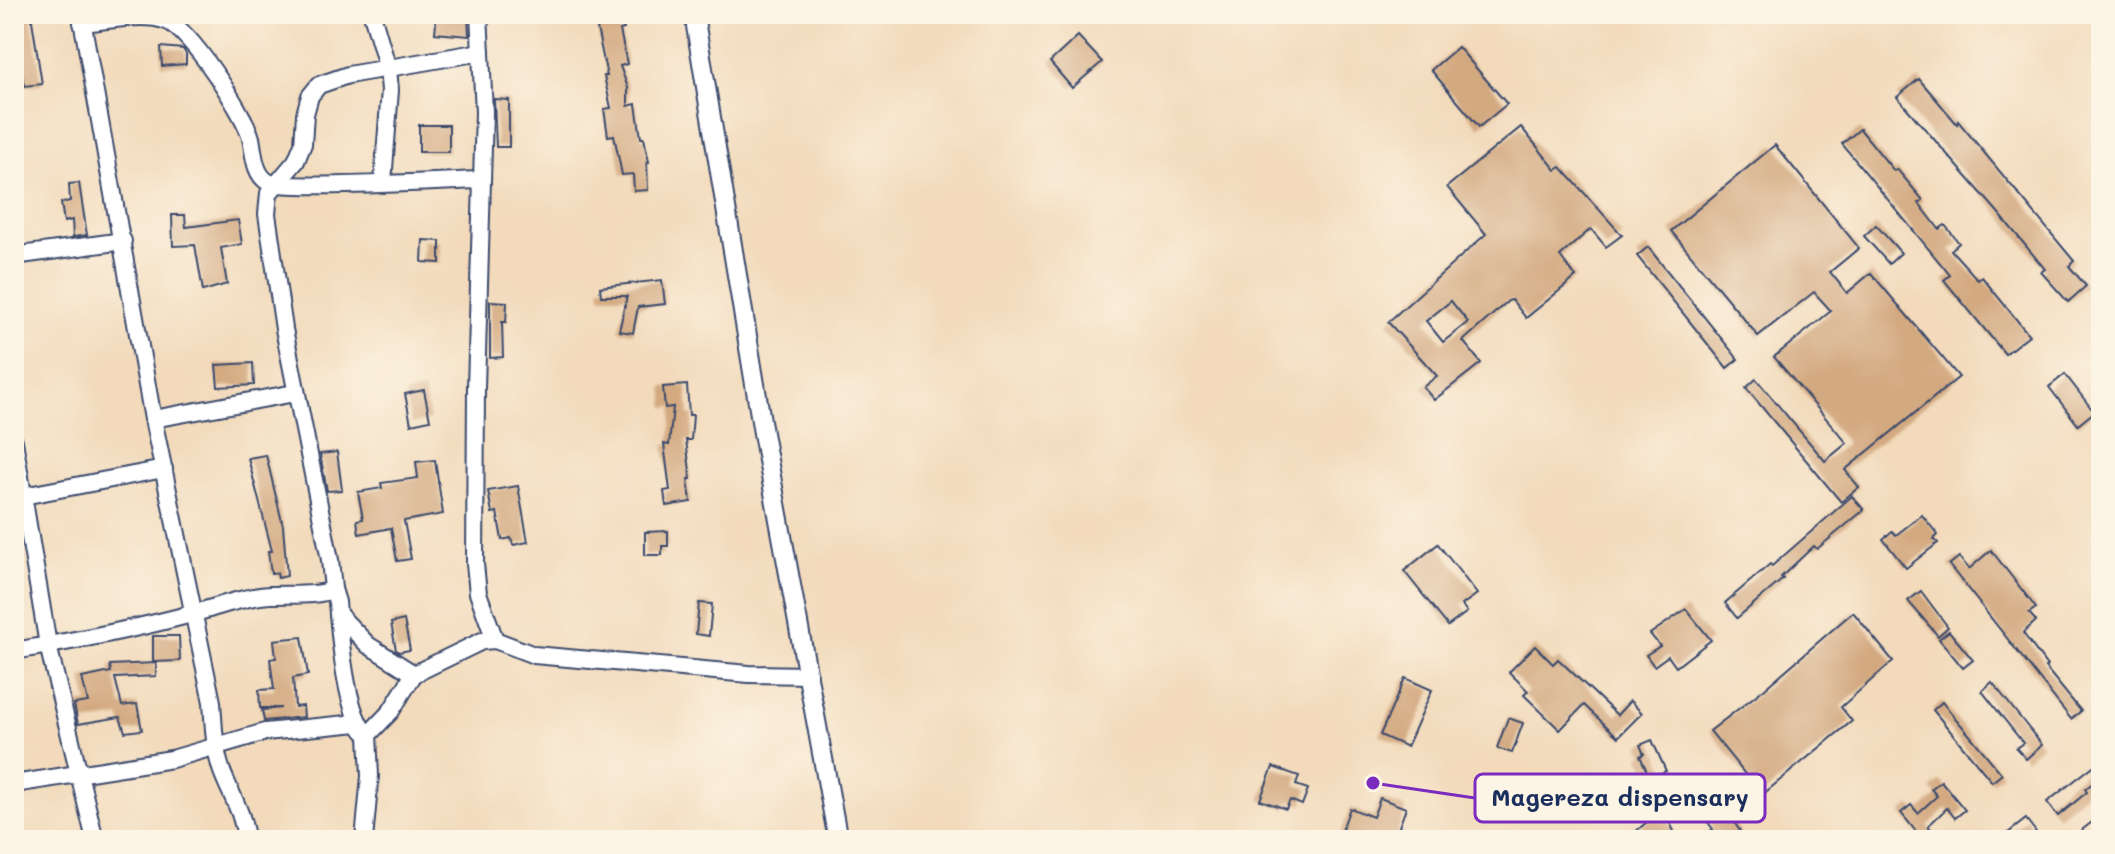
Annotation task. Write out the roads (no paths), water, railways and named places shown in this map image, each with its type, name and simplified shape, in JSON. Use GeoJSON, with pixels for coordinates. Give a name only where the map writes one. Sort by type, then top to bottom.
{"type":"FeatureCollection","features":[{"type":"Feature","properties":{"kind":"street"},"geometry":{"type":"LineString","coordinates":[[372,14],[388,69],[390,90],[383,182]]}},
{"type":"Feature","properties":{"kind":"street"},"geometry":{"type":"LineString","coordinates":[[479,14],[484,112],[480,180],[475,564],[478,593],[495,640]]}},
{"type":"Feature","properties":{"kind":"street"},"geometry":{"type":"LineString","coordinates":[[694,14],[763,433],[838,840]]}},
{"type":"Feature","properties":{"kind":"street"},"geometry":{"type":"LineString","coordinates":[[246,840],[238,804],[225,781],[215,747],[212,702],[153,419],[81,18],[149,18],[169,22],[183,33],[241,114],[250,134],[259,175],[274,184],[480,180]]}},
{"type":"Feature","properties":{"kind":"street"},"geometry":{"type":"LineString","coordinates":[[364,840],[370,776],[363,729],[351,701],[330,560],[295,393],[267,214],[269,193],[296,161],[303,144],[310,96],[319,85],[348,75],[481,52]]}},
{"type":"Feature","properties":{"kind":"street"},"geometry":{"type":"LineString","coordinates":[[14,256],[123,241]]}},
{"type":"Feature","properties":{"kind":"street"},"geometry":{"type":"LineString","coordinates":[[153,419],[295,393]]}},
{"type":"Feature","properties":{"kind":"street"},"geometry":{"type":"LineString","coordinates":[[14,441],[48,645],[95,840]]}},
{"type":"Feature","properties":{"kind":"street"},"geometry":{"type":"LineString","coordinates":[[23,496],[164,469]]}},
{"type":"Feature","properties":{"kind":"street"},"geometry":{"type":"LineString","coordinates":[[14,539],[28,526]]}},
{"type":"Feature","properties":{"kind":"street"},"geometry":{"type":"LineString","coordinates":[[14,651],[194,613],[238,599],[327,593],[333,589]]}},
{"type":"Feature","properties":{"kind":"street"},"geometry":{"type":"LineString","coordinates":[[338,614],[368,645],[414,674]]}},
{"type":"Feature","properties":{"kind":"street"},"geometry":{"type":"LineString","coordinates":[[14,784],[172,759],[265,732],[363,729],[391,711],[414,674],[482,641],[495,640],[534,655],[749,674],[809,675]]}},
{"type":"Feature","properties":{"kind":"place","name":"Magereza dispensary"},"geometry":{"type":"Point","coordinates":[1373,783]}}]}
